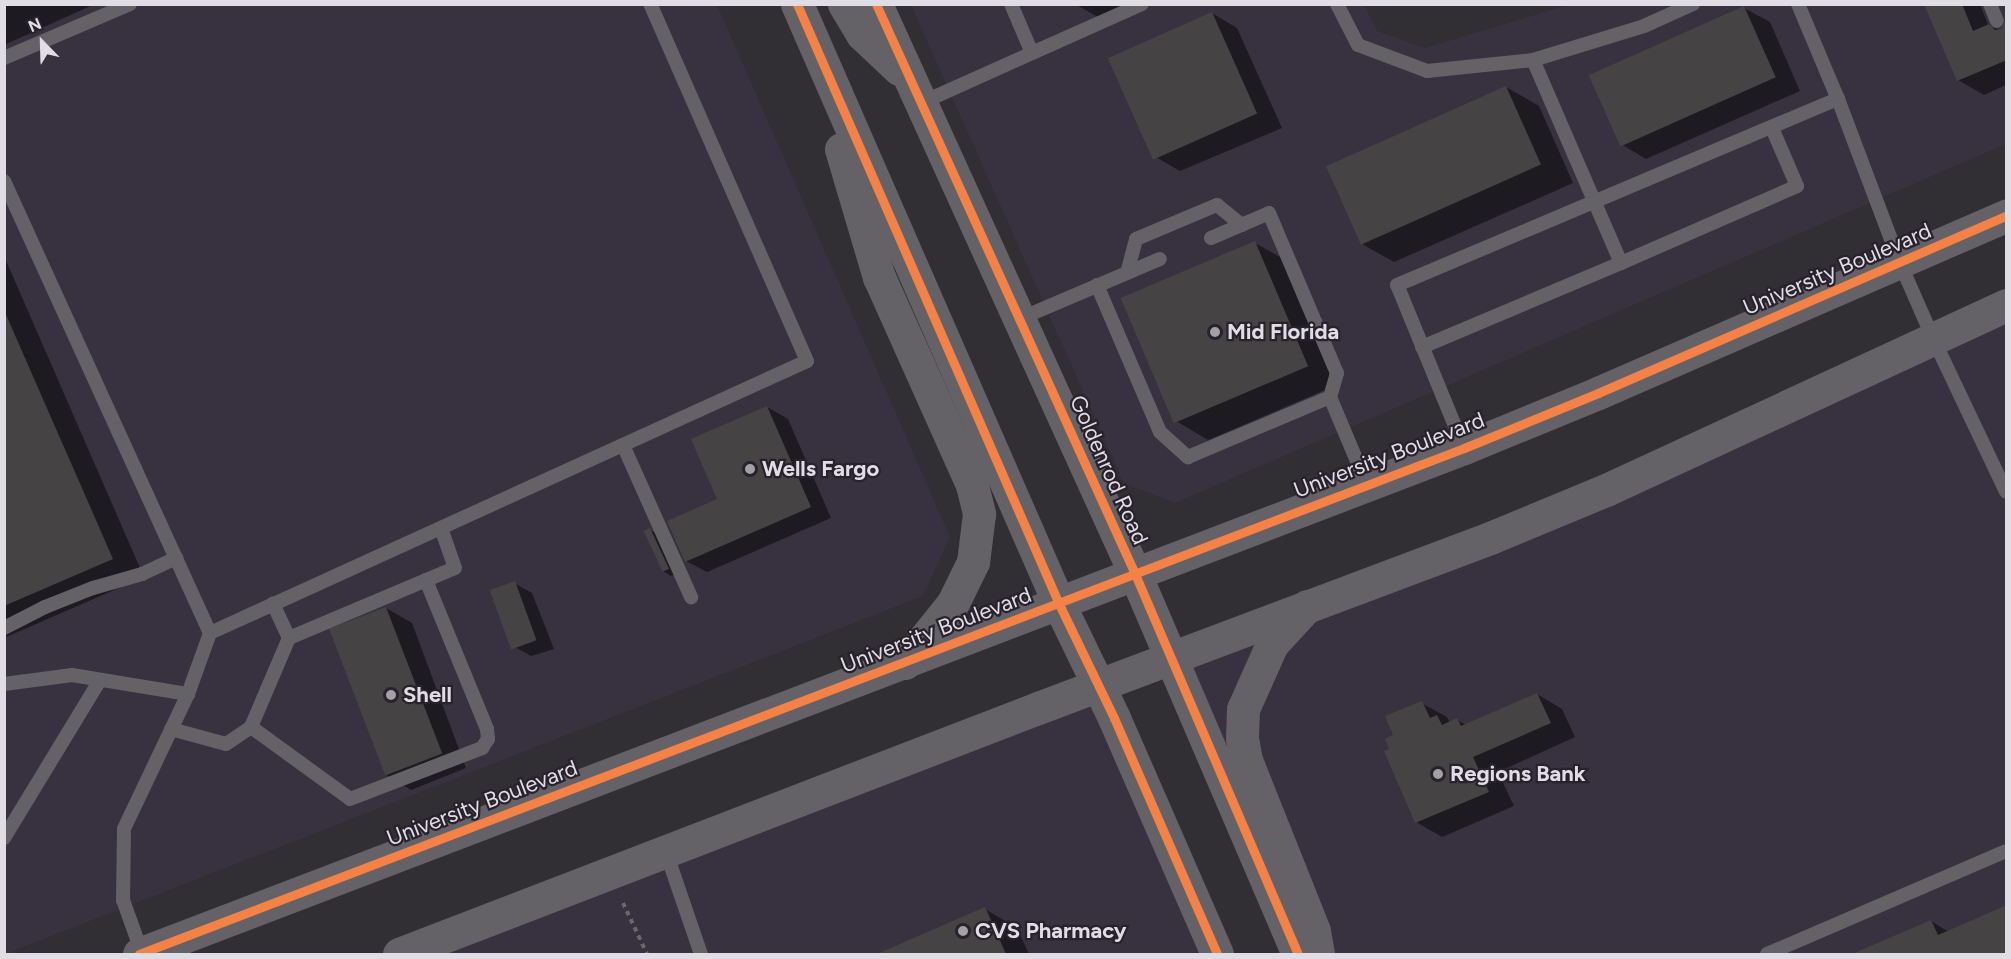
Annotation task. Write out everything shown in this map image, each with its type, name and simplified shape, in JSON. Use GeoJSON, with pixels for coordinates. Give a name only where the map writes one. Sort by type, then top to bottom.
{"type":"FeatureCollection","features":[{"type":"Feature","properties":{"kind":"street"},"geometry":{"type":"LineString","coordinates":[[844,4],[862,34],[915,91]]}},
{"type":"Feature","properties":{"kind":"street","name":"Goldenrod Road"},"geometry":{"type":"LineString","coordinates":[[876,4],[1135,574],[1169,658],[1298,954]]}},
{"type":"Feature","properties":{"kind":"street"},"geometry":{"type":"LineString","coordinates":[[799,8],[1059,604],[1098,685],[1217,954]]}},
{"type":"Feature","properties":{"kind":"street"},"geometry":{"type":"LineString","coordinates":[[799,8],[879,277],[972,485],[979,514],[973,562],[953,603],[905,663]]}},
{"type":"Feature","properties":{"kind":"street","name":"University Boulevard"},"geometry":{"type":"LineString","coordinates":[[141,954],[1464,448],[2007,216]]}},
{"type":"Feature","properties":{"kind":"street"},"geometry":{"type":"LineString","coordinates":[[399,954],[1098,685],[1490,538],[1606,490],[2007,305]]}},
{"type":"Feature","properties":{"kind":"street"},"geometry":{"type":"LineString","coordinates":[[1307,606],[1272,644],[1243,709],[1242,738],[1246,760],[1314,931],[1318,954]]}},
{"type":"Feature","properties":{"kind":"lane"},"geometry":{"type":"LineString","coordinates":[[4,58],[130,4]]}},
{"type":"Feature","properties":{"kind":"lane"},"geometry":{"type":"LineString","coordinates":[[210,633],[807,361],[650,4]]}},
{"type":"Feature","properties":{"kind":"lane"},"geometry":{"type":"LineString","coordinates":[[1011,4],[1032,53]]}},
{"type":"Feature","properties":{"kind":"lane"},"geometry":{"type":"LineString","coordinates":[[915,91],[1032,53],[1142,4]]}},
{"type":"Feature","properties":{"kind":"lane"},"geometry":{"type":"LineString","coordinates":[[1337,4],[1358,45],[1427,71],[1533,60],[1644,26],[1693,4]]}},
{"type":"Feature","properties":{"kind":"lane"},"geometry":{"type":"LineString","coordinates":[[1798,4],[1838,99],[1900,263],[1933,338],[2007,492]]}},
{"type":"Feature","properties":{"kind":"lane"},"geometry":{"type":"LineString","coordinates":[[1990,4],[1997,21]]}},
{"type":"Feature","properties":{"kind":"lane"},"geometry":{"type":"LineString","coordinates":[[1533,60],[1593,203],[1621,263]]}},
{"type":"Feature","properties":{"kind":"lane"},"geometry":{"type":"LineString","coordinates":[[1464,448],[1397,285],[1838,99]]}},
{"type":"Feature","properties":{"kind":"lane"},"geometry":{"type":"LineString","coordinates":[[1422,347],[1797,186],[1772,128]]}},
{"type":"Feature","properties":{"kind":"lane"},"geometry":{"type":"LineString","coordinates":[[4,181],[210,633],[188,694],[124,829],[123,900],[141,954]]}},
{"type":"Feature","properties":{"kind":"lane"},"geometry":{"type":"LineString","coordinates":[[1127,273],[1137,239],[1217,205],[1242,225]]}},
{"type":"Feature","properties":{"kind":"lane"},"geometry":{"type":"LineString","coordinates":[[1211,238],[1269,213],[1337,374],[1330,397],[1367,485]]}},
{"type":"Feature","properties":{"kind":"lane"},"geometry":{"type":"LineString","coordinates":[[1019,319],[1160,259]]}},
{"type":"Feature","properties":{"kind":"lane"},"geometry":{"type":"LineString","coordinates":[[1097,285],[1160,432],[1188,457],[1330,397]]}},
{"type":"Feature","properties":{"kind":"lane"},"geometry":{"type":"LineString","coordinates":[[623,445],[691,597]]}},
{"type":"Feature","properties":{"kind":"lane"},"geometry":{"type":"LineString","coordinates":[[171,729],[226,744],[251,727],[288,638],[455,568],[441,528]]}},
{"type":"Feature","properties":{"kind":"lane"},"geometry":{"type":"LineString","coordinates":[[4,628],[45,606],[93,588],[142,574],[177,558]]}},
{"type":"Feature","properties":{"kind":"lane"},"geometry":{"type":"LineString","coordinates":[[251,727],[350,799],[482,748],[489,739],[487,729],[426,580]]}},
{"type":"Feature","properties":{"kind":"lane"},"geometry":{"type":"LineString","coordinates":[[273,604],[288,638]]}},
{"type":"Feature","properties":{"kind":"lane"},"geometry":{"type":"LineString","coordinates":[[4,684],[72,675],[188,694]]}},
{"type":"Feature","properties":{"kind":"lane"},"geometry":{"type":"LineString","coordinates":[[4,838],[100,680]]}},
{"type":"Feature","properties":{"kind":"lane"},"geometry":{"type":"LineString","coordinates":[[1767,954],[2007,850]]}},
{"type":"Feature","properties":{"kind":"lane"},"geometry":{"type":"LineString","coordinates":[[666,852],[701,954]]}},
{"type":"Feature","properties":{"kind":"path"},"geometry":{"type":"LineString","coordinates":[[622,902],[647,954]]}},
{"type":"Feature","properties":{"kind":"shaded area"},"geometry":{"type":"Polygon","coordinates":[[[5,5],[717,5],[950,537],[923,596],[5,954],[5,5]]]}},
{"type":"Feature","properties":{"kind":"shaded area"},"geometry":{"type":"Polygon","coordinates":[[[911,5],[1364,5],[1377,31],[1425,48],[1568,5],[2006,5],[2006,144],[1175,503],[1124,483],[911,5]]]}},
{"type":"Feature","properties":{"kind":"shaded area"},"geometry":{"type":"Polygon","coordinates":[[[2006,301],[2006,954],[1308,954],[1175,660],[2006,301]]]}},
{"type":"Feature","properties":{"kind":"shaded area"},"geometry":{"type":"Polygon","coordinates":[[[1096,689],[1214,954],[401,954],[1096,689]]]}},
{"type":"Feature","properties":{"kind":"building"},"geometry":{"type":"Polygon","coordinates":[[[1924,4],[1962,4],[1973,31],[1989,24],[1995,30],[2001,29],[2007,17],[2007,60],[1957,81],[1924,4]]]}},
{"type":"Feature","properties":{"kind":"building"},"geometry":{"type":"Polygon","coordinates":[[[1744,6],[1776,77],[1620,146],[1589,75],[1744,6]]]}},
{"type":"Feature","properties":{"kind":"building"},"geometry":{"type":"Polygon","coordinates":[[[1212,12],[1257,113],[1153,160],[1108,58],[1212,12]]]}},
{"type":"Feature","properties":{"kind":"building"},"geometry":{"type":"Polygon","coordinates":[[[1506,86],[1541,165],[1361,245],[1326,166],[1506,86]]]}},
{"type":"Feature","properties":{"kind":"building","name":"Mid Florida"},"geometry":{"type":"Polygon","coordinates":[[[1255,241],[1308,366],[1174,423],[1121,298],[1255,241]]]}},
{"type":"Feature","properties":{"kind":"building"},"geometry":{"type":"Polygon","coordinates":[[[4,310],[113,559],[4,606],[4,310]]]}},
{"type":"Feature","properties":{"kind":"building","name":"Wells Fargo"},"geometry":{"type":"Polygon","coordinates":[[[767,406],[811,507],[685,562],[667,521],[717,499],[691,439],[767,406]]]}},
{"type":"Feature","properties":{"kind":"building"},"geometry":{"type":"Polygon","coordinates":[[[650,528],[669,569],[663,572],[644,531],[650,528]]]}},
{"type":"Feature","properties":{"kind":"building"},"geometry":{"type":"Polygon","coordinates":[[[515,581],[537,640],[511,649],[490,590],[515,581]]]}},
{"type":"Feature","properties":{"kind":"building"},"geometry":{"type":"Polygon","coordinates":[[[386,607],[442,754],[385,775],[329,629],[386,607]]]}},
{"type":"Feature","properties":{"kind":"building","name":"Regions Bank"},"geometry":{"type":"Polygon","coordinates":[[[1537,693],[1551,723],[1473,757],[1489,792],[1415,823],[1384,751],[1389,749],[1385,739],[1393,735],[1385,716],[1422,701],[1430,718],[1437,715],[1442,725],[1457,718],[1461,726],[1537,693]]]}},
{"type":"Feature","properties":{"kind":"building"},"geometry":{"type":"Polygon","coordinates":[[[2007,905],[2007,954],[1852,954],[1931,920],[1938,935],[2007,905]]]}},
{"type":"Feature","properties":{"kind":"building","name":"CVS Pharmacy"},"geometry":{"type":"Polygon","coordinates":[[[985,907],[1006,954],[877,954],[985,907]]]}},
{"type":"Feature","properties":{"kind":"cycle path"},"geometry":{"type":"LineString","coordinates":[[797,4],[1059,604],[1114,718],[1217,954]]}},
{"type":"Feature","properties":{"kind":"cycle path"},"geometry":{"type":"LineString","coordinates":[[876,4],[1135,574],[1298,954]]}},
{"type":"Feature","properties":{"kind":"cycle path"},"geometry":{"type":"LineString","coordinates":[[139,954],[1464,448],[1598,393],[2006,216]]}},
{"type":"Feature","properties":{"kind":"place","name":"Mid Florida"},"geometry":{"type":"Point","coordinates":[1215,332]}},
{"type":"Feature","properties":{"kind":"place","name":"Wells Fargo"},"geometry":{"type":"Point","coordinates":[750,469]}},
{"type":"Feature","properties":{"kind":"place","name":"Shell"},"geometry":{"type":"Point","coordinates":[391,695]}},
{"type":"Feature","properties":{"kind":"place","name":"Regions Bank"},"geometry":{"type":"Point","coordinates":[1438,774]}},
{"type":"Feature","properties":{"kind":"place","name":"CVS Pharmacy"},"geometry":{"type":"Point","coordinates":[963,931]}}]}
